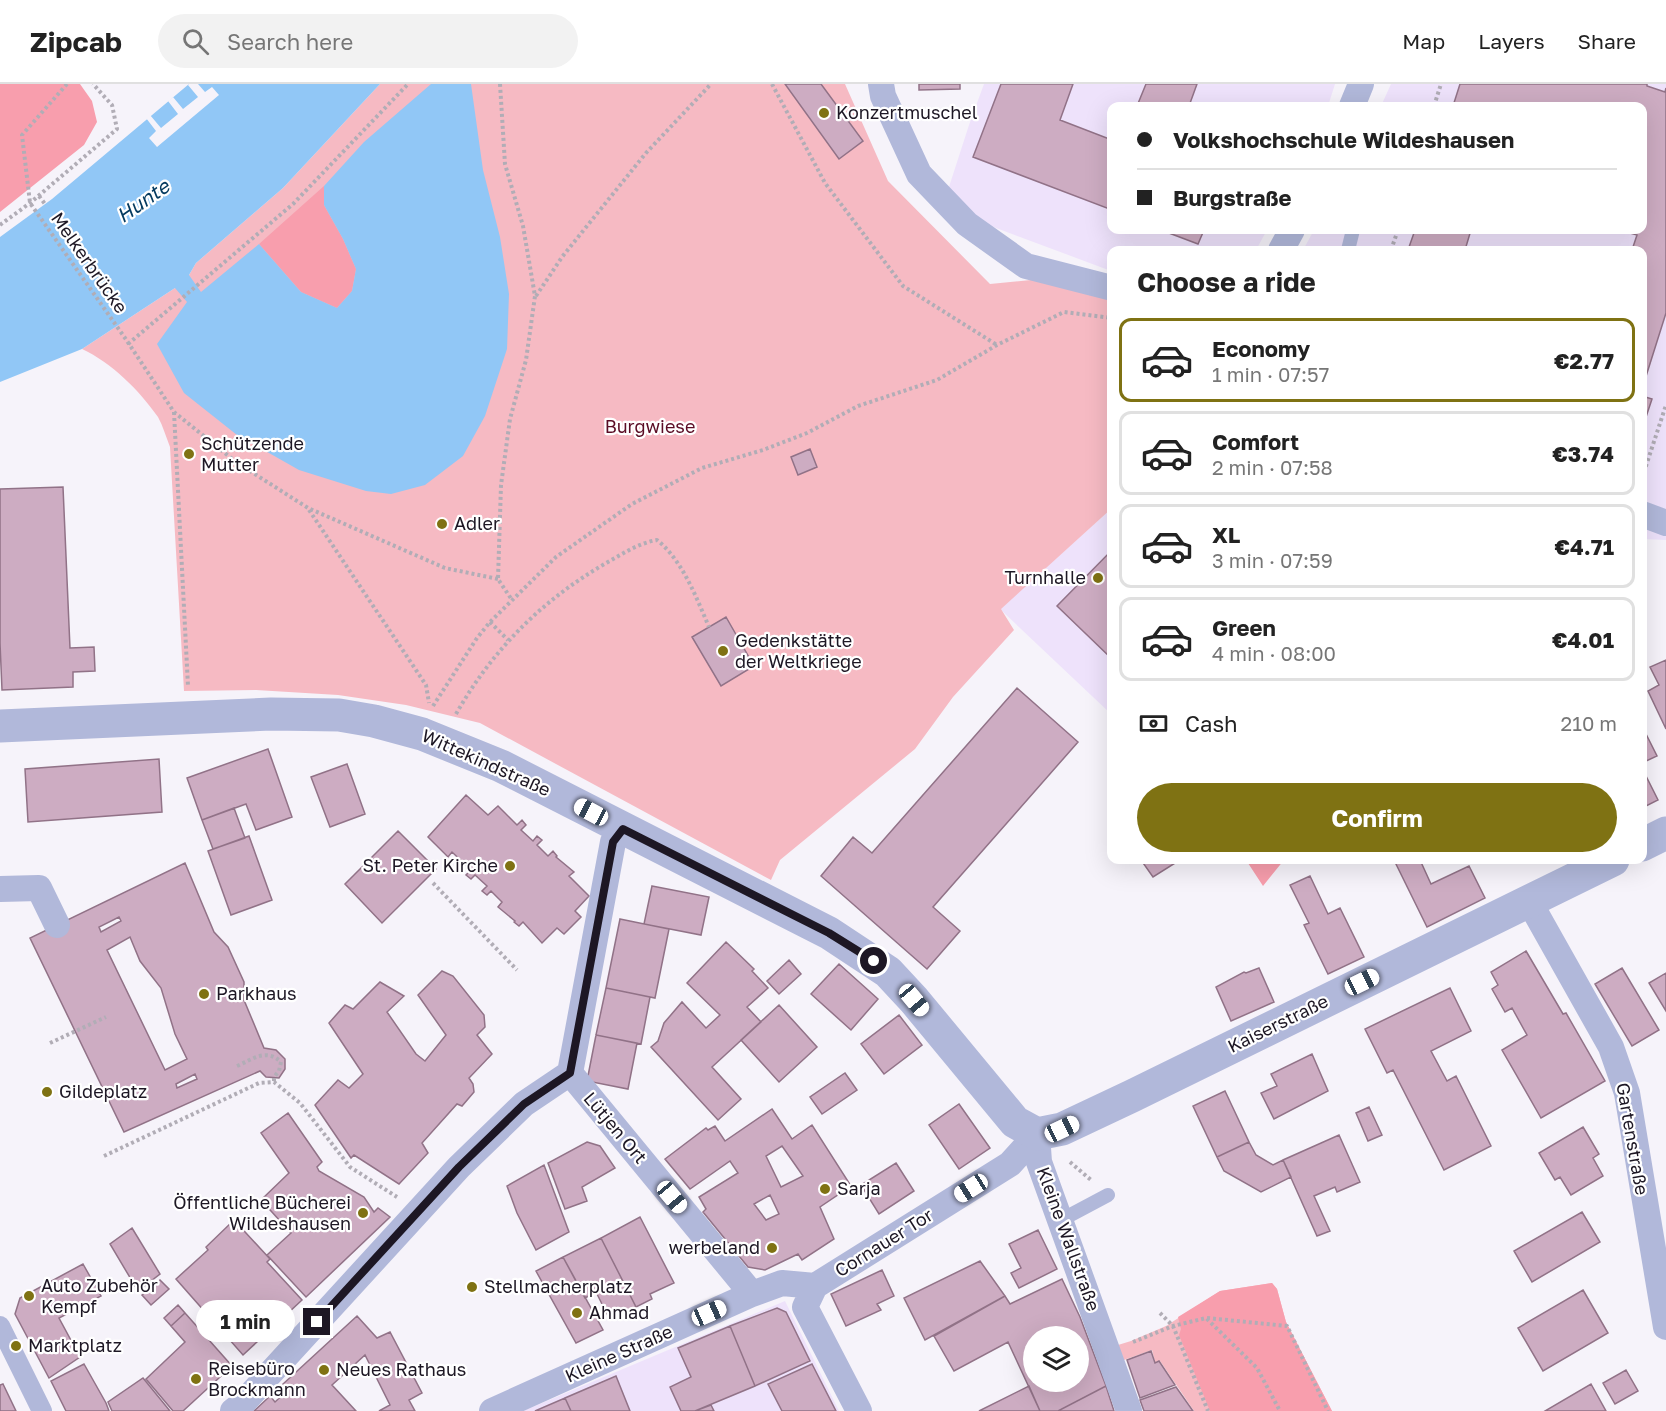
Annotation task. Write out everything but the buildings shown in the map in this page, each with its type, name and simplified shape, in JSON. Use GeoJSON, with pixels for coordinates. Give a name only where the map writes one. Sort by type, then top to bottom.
{"type":"FeatureCollection","features":[{"type":"Feature","properties":{"kind":"street"},"geometry":{"type":"LineString","coordinates":[[881,84],[883,96],[919,174],[967,224],[1026,266],[1107,287]]}},
{"type":"Feature","properties":{"kind":"street"},"geometry":{"type":"LineString","coordinates":[[1354,102],[1361,84]]}},
{"type":"Feature","properties":{"kind":"street"},"geometry":{"type":"LineString","coordinates":[[1647,516],[1666,523]]}},
{"type":"Feature","properties":{"kind":"street","name":"Wittekindstraße"},"geometry":{"type":"LineString","coordinates":[[0,726],[270,714],[339,715],[422,734],[501,766],[829,933],[888,972],[1015,1122],[1037,1134]]}},
{"type":"Feature","properties":{"kind":"street"},"geometry":{"type":"LineString","coordinates":[[233,1411],[242,1404],[459,1167],[524,1104],[570,1073],[613,842],[623,829]]}},
{"type":"Feature","properties":{"kind":"street"},"geometry":{"type":"LineString","coordinates":[[1647,842],[1666,833]]}},
{"type":"Feature","properties":{"kind":"street","name":"Kaiserstraße"},"geometry":{"type":"LineString","coordinates":[[1037,1134],[1062,1129],[1132,1096],[1605,864]]}},
{"type":"Feature","properties":{"kind":"street"},"geometry":{"type":"LineString","coordinates":[[0,889],[39,888],[57,925]]}},
{"type":"Feature","properties":{"kind":"street","name":"Gartenstraße"},"geometry":{"type":"LineString","coordinates":[[1529,901],[1611,1047],[1627,1093],[1666,1327]]}},
{"type":"Feature","properties":{"kind":"street","name":"Lütjen Ort"},"geometry":{"type":"LineString","coordinates":[[570,1073],[752,1294]]}},
{"type":"Feature","properties":{"kind":"street","name":"Kleine Wallstraße"},"geometry":{"type":"LineString","coordinates":[[1037,1134],[1039,1162],[1129,1411]]}},
{"type":"Feature","properties":{"kind":"street","name":"Cornauer Tor"},"geometry":{"type":"LineString","coordinates":[[816,1286],[1010,1164],[1037,1134]]}},
{"type":"Feature","properties":{"kind":"street","name":"Kleine Straße"},"geometry":{"type":"LineString","coordinates":[[492,1411],[752,1294],[782,1283],[816,1286]]}},
{"type":"Feature","properties":{"kind":"street"},"geometry":{"type":"LineString","coordinates":[[816,1286],[805,1307],[859,1411]]}},
{"type":"Feature","properties":{"kind":"street"},"geometry":{"type":"LineString","coordinates":[[0,1326],[42,1411]]}},
{"type":"Feature","properties":{"kind":"lane"},"geometry":{"type":"LineString","coordinates":[[1061,1220],[1108,1195]]}},
{"type":"Feature","properties":{"kind":"path"},"geometry":{"type":"LineString","coordinates":[[30,203],[22,135],[67,84]]}},
{"type":"Feature","properties":{"kind":"path"},"geometry":{"type":"LineString","coordinates":[[0,225],[39,196],[117,129],[112,105],[93,84]]}},
{"type":"Feature","properties":{"kind":"path"},"geometry":{"type":"LineString","coordinates":[[128,344],[293,204],[408,84]]}},
{"type":"Feature","properties":{"kind":"path"},"geometry":{"type":"LineString","coordinates":[[500,84],[505,164],[523,226],[535,296],[526,360],[510,419],[501,485],[498,579],[512,600]]}},
{"type":"Feature","properties":{"kind":"path"},"geometry":{"type":"LineString","coordinates":[[535,296],[562,257],[646,153],[711,84]]}},
{"type":"Feature","properties":{"kind":"path"},"geometry":{"type":"LineString","coordinates":[[772,84],[825,183],[903,286],[997,345]]}},
{"type":"Feature","properties":{"kind":"path"},"geometry":{"type":"LineString","coordinates":[[1435,102],[1441,84]]}},
{"type":"Feature","properties":{"kind":"path"},"geometry":{"type":"LineString","coordinates":[[39,196],[45,204]]}},
{"type":"Feature","properties":{"kind":"path","name":"Melkerbrücke"},"geometry":{"type":"LineString","coordinates":[[30,203],[174,412]]}},
{"type":"Feature","properties":{"kind":"path"},"geometry":{"type":"LineString","coordinates":[[308,508],[426,685],[430,713],[477,638],[490,622],[556,557],[642,499],[702,468],[763,450],[807,433],[858,406],[937,380],[997,345],[1064,312],[1107,317]]}},
{"type":"Feature","properties":{"kind":"path"},"geometry":{"type":"LineString","coordinates":[[1647,463],[1666,405]]}},
{"type":"Feature","properties":{"kind":"path"},"geometry":{"type":"LineString","coordinates":[[174,412],[236,462],[308,508],[445,568],[498,579]]}},
{"type":"Feature","properties":{"kind":"path"},"geometry":{"type":"LineString","coordinates":[[174,412],[189,717]]}},
{"type":"Feature","properties":{"kind":"path"},"geometry":{"type":"LineString","coordinates":[[452,720],[462,702],[508,640],[536,612],[580,578],[644,542],[657,540],[668,549],[693,590],[709,627]]}},
{"type":"Feature","properties":{"kind":"path"},"geometry":{"type":"LineString","coordinates":[[490,622],[508,640]]}},
{"type":"Feature","properties":{"kind":"path"},"geometry":{"type":"LineString","coordinates":[[433,883],[517,970]]}},
{"type":"Feature","properties":{"kind":"path"},"geometry":{"type":"LineString","coordinates":[[50,1043],[106,1017]]}},
{"type":"Feature","properties":{"kind":"path"},"geometry":{"type":"LineString","coordinates":[[237,1066],[265,1054],[275,1056],[281,1062],[279,1071],[274,1077],[274,1083]]}},
{"type":"Feature","properties":{"kind":"path"},"geometry":{"type":"LineString","coordinates":[[104,1156],[259,1083],[274,1083],[300,1103],[350,1167],[418,1210]]}},
{"type":"Feature","properties":{"kind":"path"},"geometry":{"type":"LineString","coordinates":[[1037,1134],[1108,1195]]}},
{"type":"Feature","properties":{"kind":"path"},"geometry":{"type":"LineString","coordinates":[[1160,1313],[1173,1326],[1208,1411]]}},
{"type":"Feature","properties":{"kind":"path"},"geometry":{"type":"LineString","coordinates":[[1108,1352],[1173,1326],[1206,1318],[1287,1326],[1328,1411]]}},
{"type":"Feature","properties":{"kind":"path"},"geometry":{"type":"LineString","coordinates":[[1206,1318],[1257,1368],[1280,1411]]}},
{"type":"Feature","properties":{"kind":"shaded area"},"geometry":{"type":"Polygon","coordinates":[[[0,84],[80,84],[92,101],[97,122],[84,145],[0,212],[0,84]]]}},
{"type":"Feature","properties":{"kind":"shaded area"},"geometry":{"type":"Polygon","coordinates":[[[984,84],[1335,84],[1329,102],[1107,102],[1107,234],[1265,234],[1258,246],[1107,246],[1107,270],[975,220],[948,190],[984,84]]]}},
{"type":"Feature","properties":{"kind":"shaded area"},"geometry":{"type":"Polygon","coordinates":[[[1391,84],[1666,84],[1666,540],[1647,539],[1647,246],[1305,246],[1312,234],[1647,234],[1647,102],[1383,102],[1391,84]]]}},
{"type":"Feature","properties":{"kind":"shaded area"},"geometry":{"type":"Polygon","coordinates":[[[324,186],[324,205],[356,269],[352,291],[337,308],[301,292],[259,244],[324,186]]]}},
{"type":"Feature","properties":{"kind":"shaded area"},"geometry":{"type":"Polygon","coordinates":[[[1107,513],[1107,710],[1000,609],[1107,513]]]}},
{"type":"Feature","properties":{"kind":"shaded area"},"geometry":{"type":"Polygon","coordinates":[[[1249,864],[1281,864],[1263,886],[1249,864]]]}},
{"type":"Feature","properties":{"kind":"shaded area"},"geometry":{"type":"Polygon","coordinates":[[[1272,1283],[1277,1289],[1286,1322],[1332,1411],[1210,1411],[1179,1335],[1181,1329],[1178,1317],[1220,1291],[1272,1283]]]}},
{"type":"Feature","properties":{"kind":"shaded area"},"geometry":{"type":"Polygon","coordinates":[[[785,1301],[839,1411],[523,1411],[785,1301]]]}},
{"type":"Feature","properties":{"kind":"green space","name":"Burgwiese"},"geometry":{"type":"Polygon","coordinates":[[[380,84],[845,84],[888,181],[990,284],[1041,279],[1107,295],[1107,513],[1001,609],[1014,630],[953,697],[915,749],[780,860],[771,880],[480,723],[406,705],[338,695],[256,690],[184,691],[170,447],[158,417],[142,397],[104,362],[82,349],[175,288],[189,275],[196,263],[283,188],[380,84]]]}},
{"type":"Feature","properties":{"kind":"green space"},"geometry":{"type":"Polygon","coordinates":[[[1272,1283],[1277,1289],[1286,1322],[1332,1411],[1194,1411],[1160,1361],[1155,1362],[1152,1350],[1124,1360],[1118,1345],[1166,1326],[1220,1291],[1272,1283]]]}},
{"type":"Feature","properties":{"kind":"water","name":"Hunte"},"geometry":{"type":"Polygon","coordinates":[[[189,84],[380,84],[283,188],[196,263],[189,275],[201,292],[259,244],[301,292],[337,308],[352,291],[356,269],[324,205],[324,186],[364,142],[431,84],[471,84],[483,170],[500,237],[509,294],[507,349],[485,416],[463,456],[425,485],[391,494],[366,491],[299,470],[237,435],[184,393],[157,344],[187,302],[175,288],[82,349],[0,382],[0,237],[52,199],[189,84]]]}},
{"type":"Feature","properties":{"kind":"pier"},"geometry":{"type":"Polygon","coordinates":[[[189,84],[198,84],[205,92],[212,87],[219,95],[157,147],[149,138],[156,131],[146,118],[150,115],[161,128],[178,114],[168,101],[173,97],[183,109],[198,97],[189,84]]]}},
{"type":"Feature","properties":{"kind":"place","name":"Konzertmuschel"},"geometry":{"type":"Point","coordinates":[824,113]}},
{"type":"Feature","properties":{"kind":"place","name":"Schützende Mutter"},"geometry":{"type":"Point","coordinates":[189,454]}},
{"type":"Feature","properties":{"kind":"place","name":"Adler"},"geometry":{"type":"Point","coordinates":[442,524]}},
{"type":"Feature","properties":{"kind":"place","name":"Turnhalle"},"geometry":{"type":"Point","coordinates":[1098,578]}},
{"type":"Feature","properties":{"kind":"place","name":"Gedenkstätte der Weltkriege"},"geometry":{"type":"Point","coordinates":[723,651]}},
{"type":"Feature","properties":{"kind":"place","name":"St. Peter Kirche"},"geometry":{"type":"Point","coordinates":[510,866]}},
{"type":"Feature","properties":{"kind":"place","name":"Parkhaus"},"geometry":{"type":"Point","coordinates":[204,994]}},
{"type":"Feature","properties":{"kind":"place","name":"Gildeplatz"},"geometry":{"type":"Point","coordinates":[47,1092]}},
{"type":"Feature","properties":{"kind":"place","name":"Sarja"},"geometry":{"type":"Point","coordinates":[825,1189]}},
{"type":"Feature","properties":{"kind":"place","name":"Öffentliche Bücherei Wildeshausen"},"geometry":{"type":"Point","coordinates":[363,1213]}},
{"type":"Feature","properties":{"kind":"place","name":"werbeland"},"geometry":{"type":"Point","coordinates":[772,1248]}},
{"type":"Feature","properties":{"kind":"place","name":"Stellmacherplatz"},"geometry":{"type":"Point","coordinates":[472,1287]}},
{"type":"Feature","properties":{"kind":"place","name":"Auto Zubehör Kempf"},"geometry":{"type":"Point","coordinates":[29,1296]}},
{"type":"Feature","properties":{"kind":"place","name":"Ahmad"},"geometry":{"type":"Point","coordinates":[577,1313]}},
{"type":"Feature","properties":{"kind":"place","name":"Marktplatz"},"geometry":{"type":"Point","coordinates":[16,1346]}},
{"type":"Feature","properties":{"kind":"place","name":"Neues Rathaus"},"geometry":{"type":"Point","coordinates":[324,1370]}},
{"type":"Feature","properties":{"kind":"place","name":"Reisebüro Brockmann"},"geometry":{"type":"Point","coordinates":[196,1379]}},
{"type":"Feature","properties":{"kind":"route"},"geometry":{"type":"LineString","coordinates":[[317,1322],[459,1167],[524,1104],[570,1073],[613,842],[623,829],[829,933],[874,961]]}}]}
